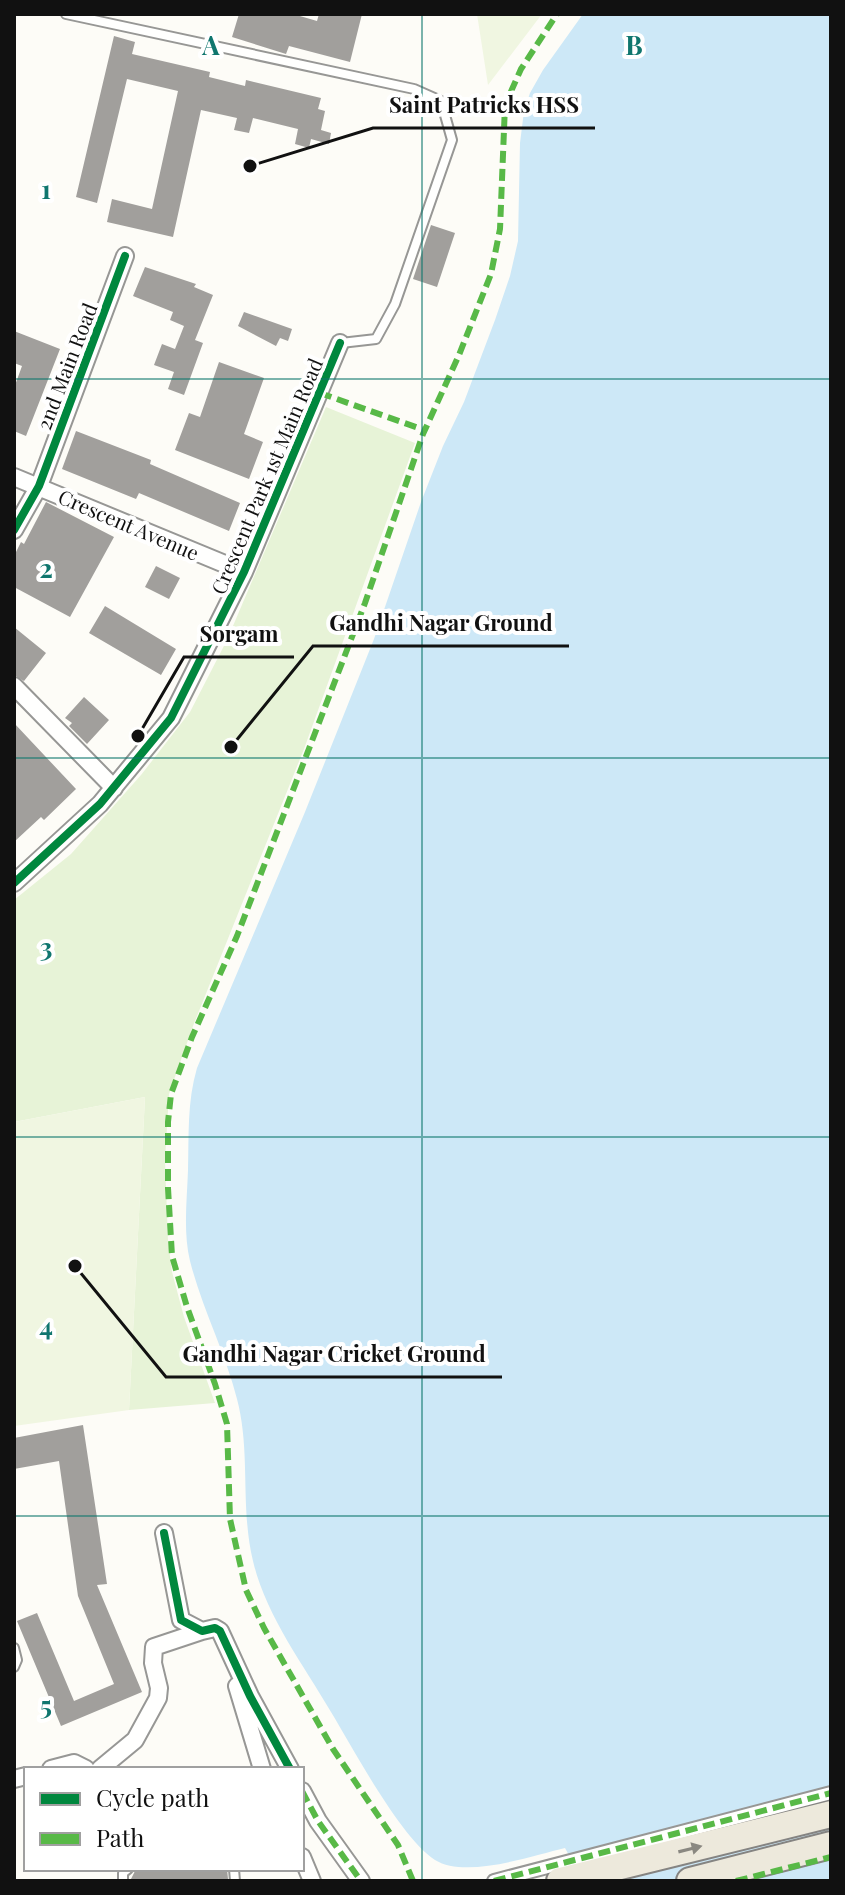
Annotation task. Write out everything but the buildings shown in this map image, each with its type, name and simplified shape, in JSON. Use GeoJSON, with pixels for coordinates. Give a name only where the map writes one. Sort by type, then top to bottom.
{"type":"FeatureCollection","features":[{"type":"Feature","properties":{"kind":"main road"},"geometry":{"type":"LineString","coordinates":[[555,1873],[831,1814]]}},
{"type":"Feature","properties":{"kind":"main road"},"geometry":{"type":"LineString","coordinates":[[690,1881],[831,1845]]}},
{"type":"Feature","properties":{"kind":"street","name":"2nd Main Road"},"geometry":{"type":"LineString","coordinates":[[14,530],[39,486],[125,256]]}},
{"type":"Feature","properties":{"kind":"street","name":"Crescent Park 1st Main Road"},"geometry":{"type":"LineString","coordinates":[[14,883],[100,804],[171,718],[244,572],[340,343]]}},
{"type":"Feature","properties":{"kind":"street","name":"Crescent Avenue"},"geometry":{"type":"LineString","coordinates":[[14,477],[244,572]]}},
{"type":"Feature","properties":{"kind":"street"},"geometry":{"type":"LineString","coordinates":[[14,686],[114,788]]}},
{"type":"Feature","properties":{"kind":"street"},"geometry":{"type":"LineString","coordinates":[[164,1533],[181,1620],[202,1631]]}},
{"type":"Feature","properties":{"kind":"street"},"geometry":{"type":"LineString","coordinates":[[102,1767],[135,1740],[158,1698],[154,1647],[215,1628],[220,1631],[250,1696],[289,1767]]}},
{"type":"Feature","properties":{"kind":"street"},"geometry":{"type":"LineString","coordinates":[[220,1631],[261,1767]]}},
{"type":"Feature","properties":{"kind":"street"},"geometry":{"type":"LineString","coordinates":[[59,1767],[74,1763],[82,1767]]}},
{"type":"Feature","properties":{"kind":"street"},"geometry":{"type":"LineString","coordinates":[[494,1881],[555,1873],[831,1793]]}},
{"type":"Feature","properties":{"kind":"street"},"geometry":{"type":"LineString","coordinates":[[304,1795],[318,1821],[361,1881]]}},
{"type":"Feature","properties":{"kind":"street"},"geometry":{"type":"LineString","coordinates":[[736,1881],[831,1857]]}},
{"type":"Feature","properties":{"kind":"street"},"geometry":{"type":"LineString","coordinates":[[304,1862],[312,1881]]}},
{"type":"Feature","properties":{"kind":"lane"},"geometry":{"type":"LineString","coordinates":[[66,14],[414,89],[441,101],[452,140],[395,304],[376,339],[340,343]]}},
{"type":"Feature","properties":{"kind":"lane"},"geometry":{"type":"LineString","coordinates":[[14,1648],[17,1660],[14,1667]]}},
{"type":"Feature","properties":{"kind":"green space"},"geometry":{"type":"Polygon","coordinates":[[[477,14],[542,14],[488,85],[477,14]]]}},
{"type":"Feature","properties":{"kind":"green space"},"geometry":{"type":"Polygon","coordinates":[[[326,407],[415,443],[304,749],[193,1026],[169,1094],[165,1160],[172,1272],[184,1317],[215,1403],[129,1410],[145,1097],[14,1122],[14,900],[71,854],[141,775],[190,712],[227,640],[326,407]]]}},
{"type":"Feature","properties":{"kind":"green space"},"geometry":{"type":"Polygon","coordinates":[[[145,1097],[129,1410],[14,1426],[14,1122],[145,1097]]]}},
{"type":"Feature","properties":{"kind":"water"},"geometry":{"type":"Polygon","coordinates":[[[583,14],[831,14],[831,1881],[583,1881],[565,1848],[481,1867],[448,1865],[421,1849],[393,1813],[286,1639],[259,1581],[249,1541],[244,1439],[237,1399],[188,1250],[189,1119],[197,1068],[374,639],[421,502],[495,320],[518,241],[520,143],[530,93],[583,14]]]}},
{"type":"Feature","properties":{"kind":"marked path"},"geometry":{"type":"LineString","coordinates":[[413,1881],[398,1845],[333,1749],[264,1628],[246,1590],[230,1519],[227,1424],[172,1256],[168,1122],[171,1094],[192,1037],[237,936],[365,603],[423,434],[491,274],[500,229],[505,105],[521,69],[557,14]]}},
{"type":"Feature","properties":{"kind":"marked path"},"geometry":{"type":"LineString","coordinates":[[320,393],[424,430]]}},
{"type":"Feature","properties":{"kind":"marked path"},"geometry":{"type":"LineString","coordinates":[[494,1881],[831,1793]]}},
{"type":"Feature","properties":{"kind":"marked path"},"geometry":{"type":"LineString","coordinates":[[304,1795],[318,1821],[361,1881]]}},
{"type":"Feature","properties":{"kind":"marked path"},"geometry":{"type":"LineString","coordinates":[[736,1881],[831,1857]]}},
{"type":"Feature","properties":{"kind":"cycle path"},"geometry":{"type":"LineString","coordinates":[[14,530],[39,486],[125,256]]}},
{"type":"Feature","properties":{"kind":"cycle path"},"geometry":{"type":"LineString","coordinates":[[14,883],[100,804],[171,718],[244,572],[340,343]]}},
{"type":"Feature","properties":{"kind":"cycle path"},"geometry":{"type":"LineString","coordinates":[[164,1533],[181,1620],[202,1631],[215,1628],[220,1631],[250,1696],[289,1767]]}},
{"type":"Feature","properties":{"kind":"place","name":"Saint Patricks HSS"},"geometry":{"type":"Point","coordinates":[250,166]}},
{"type":"Feature","properties":{"kind":"place","name":"Sorgam"},"geometry":{"type":"Point","coordinates":[138,736]}},
{"type":"Feature","properties":{"kind":"place","name":"Gandhi Nagar Ground"},"geometry":{"type":"Point","coordinates":[231,747]}},
{"type":"Feature","properties":{"kind":"place","name":"Gandhi Nagar Cricket Ground"},"geometry":{"type":"Point","coordinates":[75,1266]}}]}
